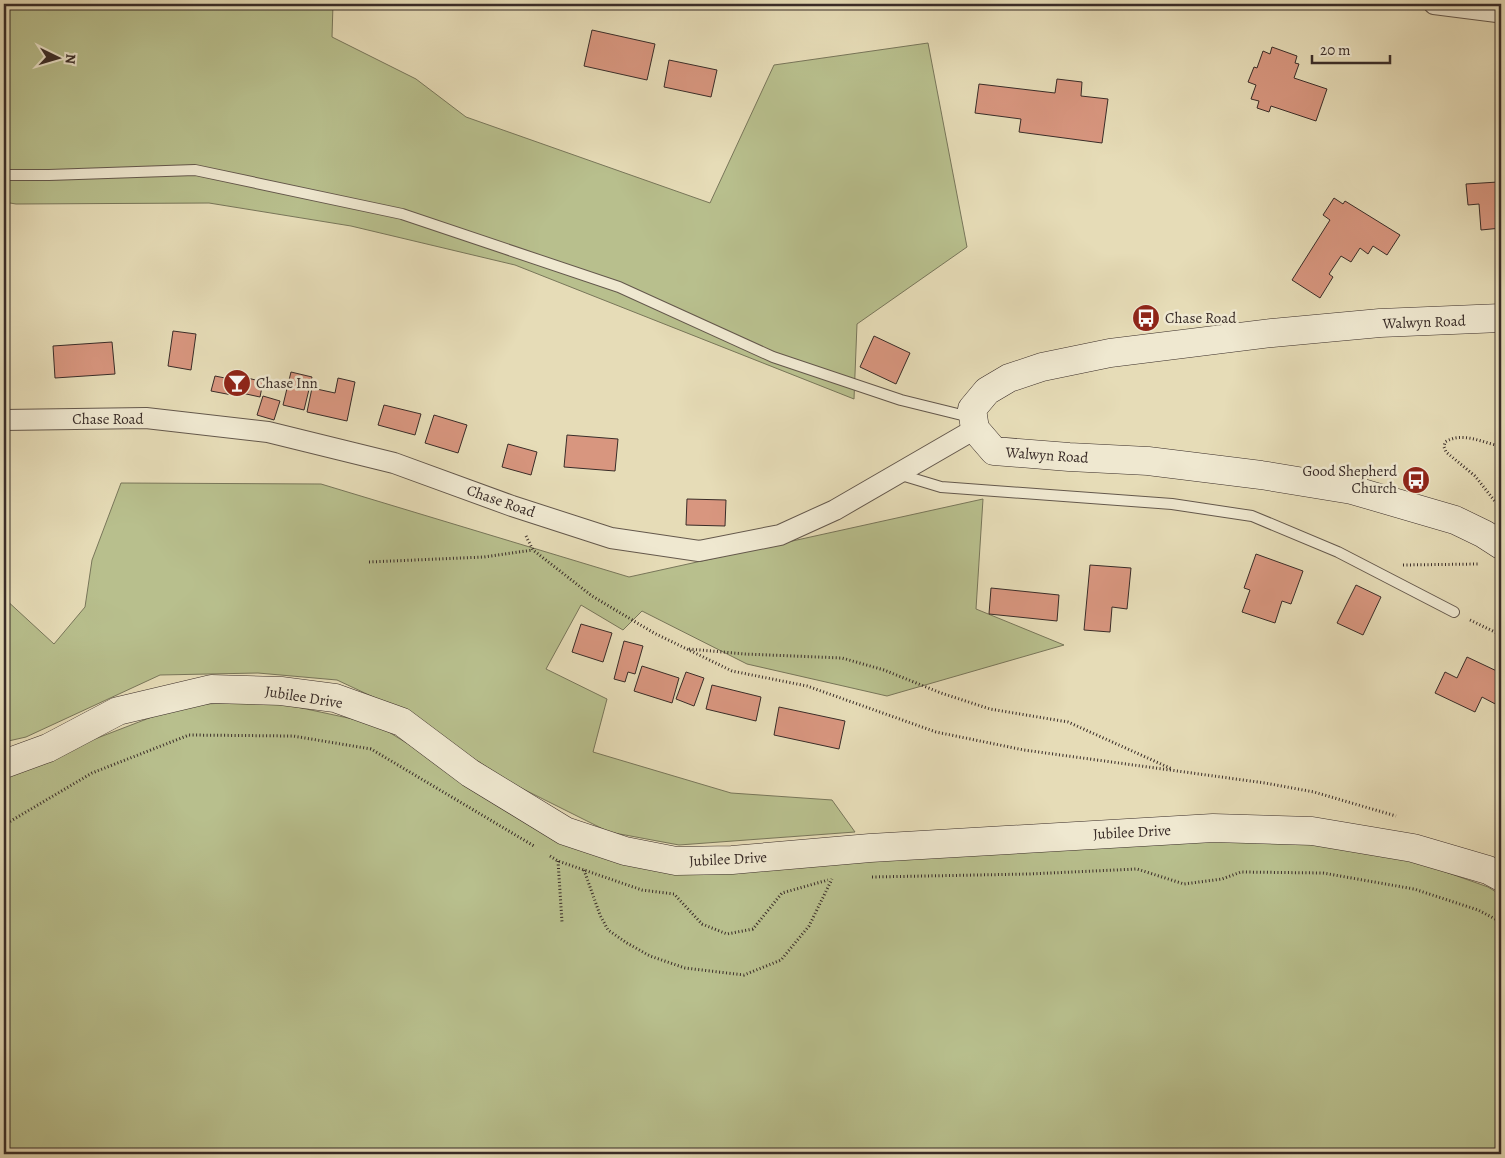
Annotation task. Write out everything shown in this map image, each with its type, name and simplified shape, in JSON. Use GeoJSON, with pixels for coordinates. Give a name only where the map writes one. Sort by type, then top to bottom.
{"type":"FeatureCollection","features":[{"type":"Feature","properties":{"kind":"main road","name":"Walwyn Road"},"geometry":{"type":"LineString","coordinates":[[1492,554],[1484,534],[1455,520],[1352,490],[1261,475],[1148,461],[994,451],[974,423],[972,409],[987,392],[1009,378],[1042,367],[1110,353],[1272,333],[1370,324],[1501,318]]}},
{"type":"Feature","properties":{"kind":"main road","name":"Jubilee Drive"},"geometry":{"type":"LineString","coordinates":[[4,764],[48,748],[118,711],[212,689],[281,691],[335,698],[402,722],[470,773],[565,831],[624,851],[676,861],[732,860],[870,848],[1213,828],[1312,831],[1413,848],[1488,870],[1501,877]]}},
{"type":"Feature","properties":{"kind":"street"},"geometry":{"type":"LineString","coordinates":[[1434,4],[1501,14]]}},
{"type":"Feature","properties":{"kind":"street","name":"Chase Road"},"geometry":{"type":"LineString","coordinates":[[4,420],[146,418],[268,432],[394,463],[512,506],[611,538],[699,551],[780,535],[835,510],[898,474],[974,423]]}},
{"type":"Feature","properties":{"kind":"lane"},"geometry":{"type":"LineString","coordinates":[[4,175],[195,170],[402,214],[619,287],[773,357],[974,423]]}},
{"type":"Feature","properties":{"kind":"lane"},"geometry":{"type":"LineString","coordinates":[[898,474],[941,487],[1172,504],[1252,516],[1338,552],[1454,612]]}},
{"type":"Feature","properties":{"kind":"path"},"geometry":{"type":"LineString","coordinates":[[1501,446],[1469,437],[1457,437],[1445,442],[1444,447],[1450,457],[1475,476],[1501,509]]}},
{"type":"Feature","properties":{"kind":"path"},"geometry":{"type":"LineString","coordinates":[[512,506],[533,550],[592,596],[654,633],[732,671],[807,686],[936,732],[1024,750],[1265,783],[1314,792],[1397,816]]}},
{"type":"Feature","properties":{"kind":"path"},"geometry":{"type":"LineString","coordinates":[[369,562],[484,557],[533,550]]}},
{"type":"Feature","properties":{"kind":"path"},"geometry":{"type":"LineString","coordinates":[[1365,566],[1492,554]]}},
{"type":"Feature","properties":{"kind":"path"},"geometry":{"type":"LineString","coordinates":[[1454,612],[1501,634]]}},
{"type":"Feature","properties":{"kind":"path"},"geometry":{"type":"LineString","coordinates":[[686,649],[745,654],[842,658],[884,670],[941,693],[990,709],[1068,722],[1177,771]]}},
{"type":"Feature","properties":{"kind":"path"},"geometry":{"type":"LineString","coordinates":[[558,861],[562,922]]}},
{"type":"Feature","properties":{"kind":"path"},"geometry":{"type":"LineString","coordinates":[[584,870],[600,915],[608,930],[627,943],[650,956],[685,968],[744,975],[781,960],[809,926],[832,879]]}},
{"type":"Feature","properties":{"kind":"green space"},"geometry":{"type":"Polygon","coordinates":[[[4,4],[333,4],[332,37],[416,79],[466,117],[710,203],[774,65],[928,43],[967,247],[857,324],[854,399],[515,265],[351,226],[209,203],[16,204],[4,202],[4,4]]]}},
{"type":"Feature","properties":{"kind":"green space"},"geometry":{"type":"Polygon","coordinates":[[[121,483],[321,484],[629,577],[983,499],[976,609],[1064,645],[887,696],[747,664],[642,611],[623,630],[581,605],[546,669],[607,699],[593,752],[731,793],[832,800],[855,832],[679,845],[609,832],[509,782],[401,710],[337,680],[258,673],[160,675],[26,737],[4,742],[4,598],[54,644],[85,607],[92,560],[121,483]]]}},
{"type":"Feature","properties":{"kind":"green space"},"geometry":{"type":"Polygon","coordinates":[[[269,701],[376,724],[567,843],[676,861],[1213,828],[1347,837],[1488,887],[1501,895],[1501,1154],[4,1154],[4,774],[183,705],[269,701]]]}},
{"type":"Feature","properties":{"kind":"building"},"geometry":{"type":"Polygon","coordinates":[[[859,4],[879,4],[860,8],[859,4]]]}},
{"type":"Feature","properties":{"kind":"building"},"geometry":{"type":"Polygon","coordinates":[[[592,30],[655,44],[647,80],[584,66],[592,30]]]}},
{"type":"Feature","properties":{"kind":"building"},"geometry":{"type":"Polygon","coordinates":[[[1272,47],[1297,56],[1295,63],[1299,64],[1294,78],[1327,89],[1316,121],[1271,106],[1269,112],[1257,108],[1259,101],[1251,99],[1256,85],[1248,82],[1254,67],[1257,68],[1263,51],[1270,54],[1272,47]]]}},
{"type":"Feature","properties":{"kind":"building"},"geometry":{"type":"Polygon","coordinates":[[[669,60],[717,70],[711,97],[664,87],[669,60]]]}},
{"type":"Feature","properties":{"kind":"building"},"geometry":{"type":"Polygon","coordinates":[[[1057,79],[1082,82],[1081,96],[1108,99],[1102,143],[1019,132],[1021,119],[975,113],[979,84],[1055,93],[1057,79]]]}},
{"type":"Feature","properties":{"kind":"building"},"geometry":{"type":"Polygon","coordinates":[[[1498,182],[1499,192],[1501,192],[1501,228],[1481,230],[1479,204],[1468,205],[1466,184],[1498,182]]]}},
{"type":"Feature","properties":{"kind":"building"},"geometry":{"type":"Polygon","coordinates":[[[1334,198],[1343,204],[1345,201],[1400,235],[1387,255],[1373,246],[1368,254],[1360,248],[1351,262],[1341,256],[1329,274],[1333,277],[1320,298],[1292,280],[1330,220],[1323,215],[1334,198]]]}},
{"type":"Feature","properties":{"kind":"building"},"geometry":{"type":"Polygon","coordinates":[[[173,331],[196,334],[191,370],[168,366],[173,331]]]}},
{"type":"Feature","properties":{"kind":"building"},"geometry":{"type":"Polygon","coordinates":[[[874,336],[910,353],[896,384],[860,367],[874,336]]]}},
{"type":"Feature","properties":{"kind":"building"},"geometry":{"type":"Polygon","coordinates":[[[112,342],[115,374],[55,378],[53,346],[112,342]]]}},
{"type":"Feature","properties":{"kind":"building"},"geometry":{"type":"Polygon","coordinates":[[[291,372],[312,377],[304,410],[283,405],[291,372]]]}},
{"type":"Feature","properties":{"kind":"building"},"geometry":{"type":"Polygon","coordinates":[[[215,376],[235,380],[232,395],[211,391],[215,376]]]}},
{"type":"Feature","properties":{"kind":"building"},"geometry":{"type":"Polygon","coordinates":[[[240,376],[263,382],[260,397],[237,392],[240,376]]]}},
{"type":"Feature","properties":{"kind":"building"},"geometry":{"type":"Polygon","coordinates":[[[338,378],[355,382],[347,421],[307,412],[312,388],[335,393],[338,378]]]}},
{"type":"Feature","properties":{"kind":"building"},"geometry":{"type":"Polygon","coordinates":[[[263,396],[280,401],[274,420],[257,415],[263,396]]]}},
{"type":"Feature","properties":{"kind":"building"},"geometry":{"type":"Polygon","coordinates":[[[384,405],[421,414],[415,435],[378,425],[384,405]]]}},
{"type":"Feature","properties":{"kind":"building"},"geometry":{"type":"Polygon","coordinates":[[[434,415],[467,425],[458,453],[425,443],[434,415]]]}},
{"type":"Feature","properties":{"kind":"building"},"geometry":{"type":"Polygon","coordinates":[[[567,435],[618,439],[615,471],[564,467],[567,435]]]}},
{"type":"Feature","properties":{"kind":"building"},"geometry":{"type":"Polygon","coordinates":[[[508,444],[537,452],[531,475],[502,467],[508,444]]]}},
{"type":"Feature","properties":{"kind":"building"},"geometry":{"type":"Polygon","coordinates":[[[687,499],[726,500],[725,526],[686,525],[687,499]]]}},
{"type":"Feature","properties":{"kind":"building"},"geometry":{"type":"Polygon","coordinates":[[[1256,554],[1303,571],[1291,604],[1282,601],[1275,623],[1242,612],[1250,590],[1244,588],[1256,554]]]}},
{"type":"Feature","properties":{"kind":"building"},"geometry":{"type":"Polygon","coordinates":[[[1090,565],[1131,568],[1127,609],[1112,607],[1110,632],[1084,630],[1090,565]]]}},
{"type":"Feature","properties":{"kind":"building"},"geometry":{"type":"Polygon","coordinates":[[[1356,585],[1381,597],[1363,635],[1337,623],[1356,585]]]}},
{"type":"Feature","properties":{"kind":"building"},"geometry":{"type":"Polygon","coordinates":[[[991,588],[1059,595],[1057,621],[989,614],[991,588]]]}},
{"type":"Feature","properties":{"kind":"building"},"geometry":{"type":"Polygon","coordinates":[[[581,624],[612,633],[603,662],[572,652],[581,624]]]}},
{"type":"Feature","properties":{"kind":"building"},"geometry":{"type":"Polygon","coordinates":[[[624,641],[643,646],[635,674],[628,672],[625,682],[614,679],[624,641]]]}},
{"type":"Feature","properties":{"kind":"building"},"geometry":{"type":"Polygon","coordinates":[[[1467,657],[1501,673],[1501,707],[1482,697],[1475,712],[1435,693],[1445,672],[1457,678],[1467,657]]]}},
{"type":"Feature","properties":{"kind":"building"},"geometry":{"type":"Polygon","coordinates":[[[642,666],[679,678],[672,703],[634,691],[642,666]]]}},
{"type":"Feature","properties":{"kind":"building"},"geometry":{"type":"Polygon","coordinates":[[[686,672],[704,678],[694,706],[676,699],[686,672]]]}},
{"type":"Feature","properties":{"kind":"building"},"geometry":{"type":"Polygon","coordinates":[[[712,685],[761,697],[756,721],[706,709],[712,685]]]}},
{"type":"Feature","properties":{"kind":"building"},"geometry":{"type":"Polygon","coordinates":[[[779,707],[845,721],[839,749],[774,735],[779,707]]]}},
{"type":"Feature","properties":{"kind":"place","name":"Chase Road"},"geometry":{"type":"Point","coordinates":[1146,318]}},
{"type":"Feature","properties":{"kind":"place","name":"Chase Inn"},"geometry":{"type":"Point","coordinates":[237,383]}},
{"type":"Feature","properties":{"kind":"place","name":"Good Shepherd Church"},"geometry":{"type":"Point","coordinates":[1416,480]}}]}
